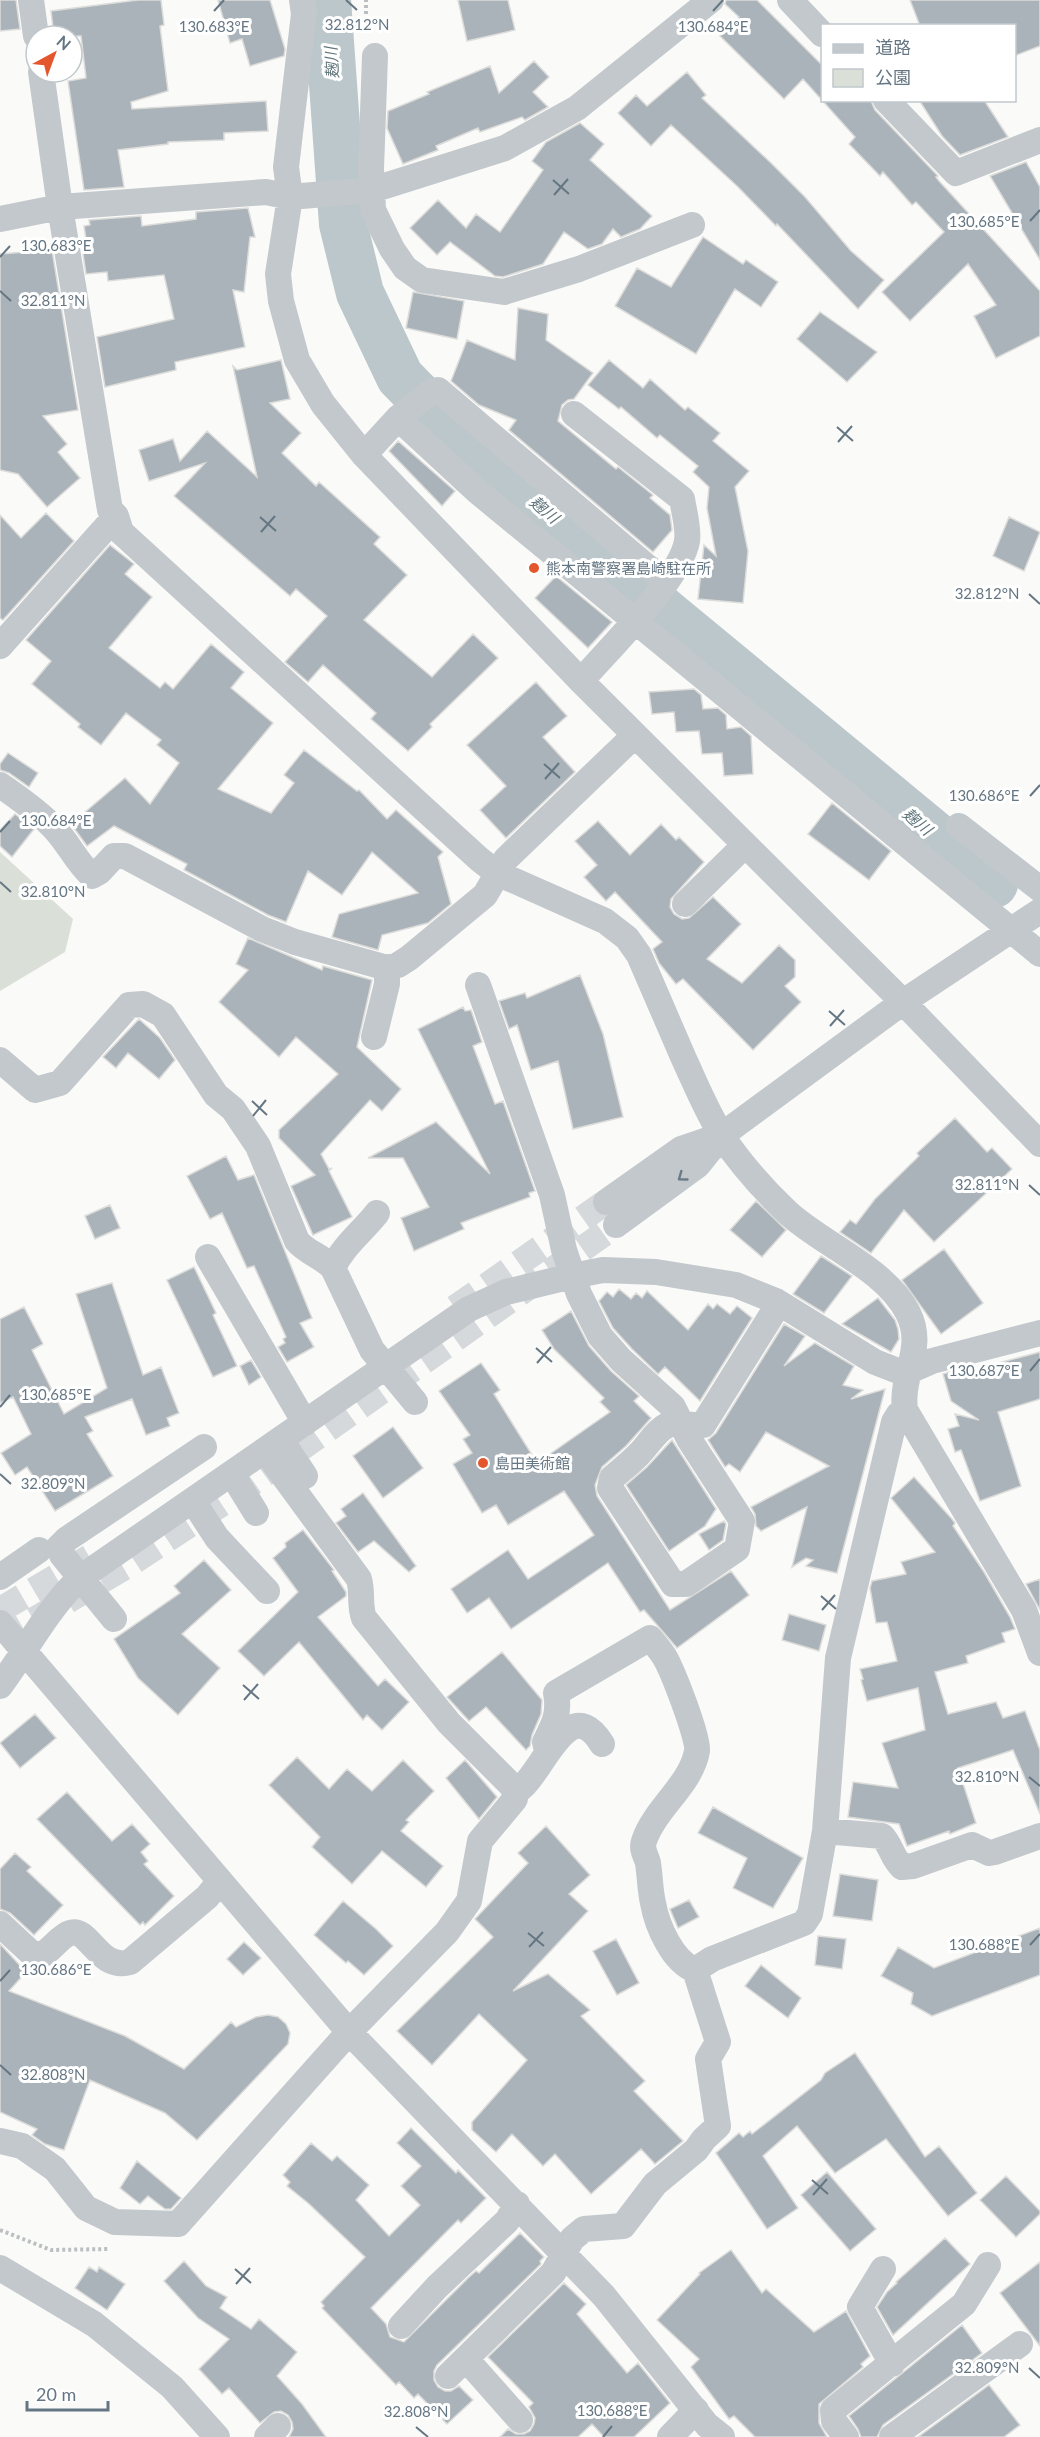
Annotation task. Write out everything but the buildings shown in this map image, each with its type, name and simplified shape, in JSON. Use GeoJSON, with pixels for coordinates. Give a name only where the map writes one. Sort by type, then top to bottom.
{"type":"FeatureCollection","features":[{"type":"Feature","properties":{"kind":"street"},"geometry":{"type":"LineString","coordinates":[[31,0],[34,24]]}},
{"type":"Feature","properties":{"kind":"street"},"geometry":{"type":"LineString","coordinates":[[303,0],[304,14],[286,167],[290,197],[278,274],[281,301],[297,360],[323,404],[364,455],[581,681],[903,1002],[1040,1144]]}},
{"type":"Feature","properties":{"kind":"street"},"geometry":{"type":"LineString","coordinates":[[0,219],[60,207],[266,192],[290,197],[367,191],[505,148],[536,131],[577,108],[711,0]]}},
{"type":"Feature","properties":{"kind":"street"},"geometry":{"type":"LineString","coordinates":[[790,0],[821,33]]}},
{"type":"Feature","properties":{"kind":"street"},"geometry":{"type":"LineString","coordinates":[[375,56],[367,191],[373,210],[392,249],[405,268],[422,280],[504,292],[579,269],[692,225]]}},
{"type":"Feature","properties":{"kind":"street"},"geometry":{"type":"LineString","coordinates":[[43,84],[60,207],[110,510],[116,516],[121,532],[478,859],[497,873],[605,921],[627,938],[639,955],[701,1097],[722,1135],[744,1165],[787,1212],[819,1238],[880,1277],[908,1312],[916,1337],[903,1395],[905,1410],[1024,1610],[1040,1653]]}},
{"type":"Feature","properties":{"kind":"street"},"geometry":{"type":"LineString","coordinates":[[888,102],[956,173],[1040,140]]}},
{"type":"Feature","properties":{"kind":"street"},"geometry":{"type":"LineString","coordinates":[[364,455],[403,415],[432,391],[438,390],[665,584]]}},
{"type":"Feature","properties":{"kind":"street"},"geometry":{"type":"LineString","coordinates":[[574,414],[682,499],[687,539],[682,557],[665,584],[581,681]]}},
{"type":"Feature","properties":{"kind":"street"},"geometry":{"type":"LineString","coordinates":[[403,415],[477,491],[637,617],[1040,954]]}},
{"type":"Feature","properties":{"kind":"street"},"geometry":{"type":"LineString","coordinates":[[0,646],[116,516]]}},
{"type":"Feature","properties":{"kind":"street"},"geometry":{"type":"LineString","coordinates":[[0,785],[28,805],[56,830],[83,868],[92,876],[114,856],[125,856],[261,929],[295,942],[387,968],[398,965],[409,958],[485,895],[506,859],[635,735]]}},
{"type":"Feature","properties":{"kind":"street"},"geometry":{"type":"LineString","coordinates":[[959,826],[1040,889]]}},
{"type":"Feature","properties":{"kind":"street"},"geometry":{"type":"LineString","coordinates":[[685,904],[746,845]]}},
{"type":"Feature","properties":{"kind":"street"},"geometry":{"type":"LineString","coordinates":[[616,1225],[698,1165],[722,1135],[903,1002],[1040,911]]}},
{"type":"Feature","properties":{"kind":"street"},"geometry":{"type":"LineString","coordinates":[[374,1037],[387,984],[387,968]]}},
{"type":"Feature","properties":{"kind":"street"},"geometry":{"type":"LineString","coordinates":[[478,986],[552,1196],[564,1250],[579,1294],[600,1336],[621,1360],[673,1407],[683,1425],[689,1439],[742,1521],[737,1549],[686,1584],[673,1584],[610,1488],[612,1478],[638,1456],[665,1426],[675,1424],[683,1425],[703,1425],[773,1313],[776,1301]]}},
{"type":"Feature","properties":{"kind":"street"},"geometry":{"type":"LineString","coordinates":[[0,1060],[34,1090],[60,1083],[129,1005],[143,1004],[163,1015],[216,1095],[233,1109],[258,1146],[297,1241],[304,1249],[327,1261],[333,1268],[372,1350],[415,1402]]}},
{"type":"Feature","properties":{"kind":"street"},"geometry":{"type":"LineString","coordinates":[[606,1202],[681,1149],[722,1135]]}},
{"type":"Feature","properties":{"kind":"street"},"geometry":{"type":"LineString","coordinates":[[333,1268],[338,1255],[361,1234],[377,1213]]}},
{"type":"Feature","properties":{"kind":"street"},"geometry":{"type":"LineString","coordinates":[[208,1257],[305,1423]]}},
{"type":"Feature","properties":{"kind":"street"},"geometry":{"type":"LineString","coordinates":[[0,1686],[45,1618],[80,1578],[469,1309],[506,1292],[603,1270],[656,1272],[736,1285],[776,1301],[875,1362],[898,1371],[909,1371],[933,1361],[1040,1333]]}},
{"type":"Feature","properties":{"kind":"street"},"geometry":{"type":"LineString","coordinates":[[695,1970],[712,1959],[804,1923],[810,1914],[825,1831],[838,1658],[894,1422],[905,1410]]}},
{"type":"Feature","properties":{"kind":"street"},"geometry":{"type":"LineString","coordinates":[[273,1446],[305,1476]]}},
{"type":"Feature","properties":{"kind":"street"},"geometry":{"type":"LineString","coordinates":[[0,2141],[22,2146],[55,2169],[86,2208],[115,2222],[178,2224],[349,2032],[447,1932],[469,1900],[480,1840],[515,1799],[515,1792],[510,1785],[449,1723],[364,1618],[360,1608],[362,1590],[359,1579],[273,1446]]}},
{"type":"Feature","properties":{"kind":"street"},"geometry":{"type":"LineString","coordinates":[[114,1619],[62,1555],[59,1547],[67,1539],[204,1447]]}},
{"type":"Feature","properties":{"kind":"street"},"geometry":{"type":"LineString","coordinates":[[232,1474],[256,1513]]}},
{"type":"Feature","properties":{"kind":"street"},"geometry":{"type":"LineString","coordinates":[[193,1501],[217,1538],[267,1591]]}},
{"type":"Feature","properties":{"kind":"street"},"geometry":{"type":"LineString","coordinates":[[0,1577],[39,1550]]}},
{"type":"Feature","properties":{"kind":"street"},"geometry":{"type":"LineString","coordinates":[[0,1623],[349,2032],[604,2296],[707,2425],[722,2437]]}},
{"type":"Feature","properties":{"kind":"street"},"geometry":{"type":"LineString","coordinates":[[547,1751],[545,1742],[555,1723],[559,1707],[556,1693],[650,1638],[665,1658],[695,1734],[697,1748],[688,1772],[648,1833],[643,1844],[644,1852],[648,1862],[653,1906],[666,1939],[684,1966],[695,1970]]}},
{"type":"Feature","properties":{"kind":"street"},"geometry":{"type":"LineString","coordinates":[[515,1792],[528,1784],[547,1751],[563,1733],[574,1726],[586,1727],[596,1734],[602,1744]]}},
{"type":"Feature","properties":{"kind":"street"},"geometry":{"type":"LineString","coordinates":[[825,1831],[882,1836],[895,1861],[902,1867],[913,1866],[972,1845],[988,1853],[1040,1836]]}},
{"type":"Feature","properties":{"kind":"street"},"geometry":{"type":"LineString","coordinates":[[0,1924],[29,1951],[40,1956],[50,1951],[68,1934],[74,1932],[83,1936],[109,1962],[120,1965],[130,1962],[139,1955],[207,1897],[220,1881]]}},
{"type":"Feature","properties":{"kind":"street"},"geometry":{"type":"LineString","coordinates":[[520,2421],[457,2368],[553,2273],[572,2239],[584,2229],[623,2226],[655,2184],[696,2150],[718,2126],[708,2059],[718,2042],[695,1970]]}},
{"type":"Feature","properties":{"kind":"street"},"geometry":{"type":"LineString","coordinates":[[401,2326],[437,2287],[507,2221],[517,2204]]}},
{"type":"Feature","properties":{"kind":"street"},"geometry":{"type":"LineString","coordinates":[[846,2437],[834,2421],[833,2410],[964,2304],[987,2265]]}},
{"type":"Feature","properties":{"kind":"street"},"geometry":{"type":"LineString","coordinates":[[0,2268],[94,2324],[171,2387],[217,2437]]}},
{"type":"Feature","properties":{"kind":"street"},"geometry":{"type":"LineString","coordinates":[[883,2270],[860,2307],[892,2364]]}},
{"type":"Feature","properties":{"kind":"street"},"geometry":{"type":"LineString","coordinates":[[892,2437],[1020,2344]]}},
{"type":"Feature","properties":{"kind":"street"},"geometry":{"type":"LineString","coordinates":[[670,2437],[696,2410]]}},
{"type":"Feature","properties":{"kind":"path"},"geometry":{"type":"LineString","coordinates":[[0,2230],[51,2250],[115,2249]]}},
{"type":"Feature","properties":{"kind":"green space"},"geometry":{"type":"Polygon","coordinates":[[[0,852],[73,919],[65,952],[0,991],[0,852]]]}},
{"type":"Feature","properties":{"kind":"waterway","name":"麹川"},"geometry":{"type":"LineString","coordinates":[[327,0],[343,224],[360,293],[400,377],[460,438],[666,613],[994,884]]}},
{"type":"Feature","properties":{"kind":"tunnel"},"geometry":{"type":"LineString","coordinates":[[455,1308],[606,1202]]}},
{"type":"Feature","properties":{"kind":"tunnel"},"geometry":{"type":"LineString","coordinates":[[0,1640],[125,1567],[235,1495],[616,1225]]}},
{"type":"Feature","properties":{"kind":"tunnel"},"geometry":{"type":"LineString","coordinates":[[0,1610],[90,1557]]}},
{"type":"Feature","properties":{"kind":"place","name":"熊本南警察署島崎駐在所"},"geometry":{"type":"Point","coordinates":[534,568]}},
{"type":"Feature","properties":{"kind":"place","name":"島田美術館"},"geometry":{"type":"Point","coordinates":[483,1463]}}]}
